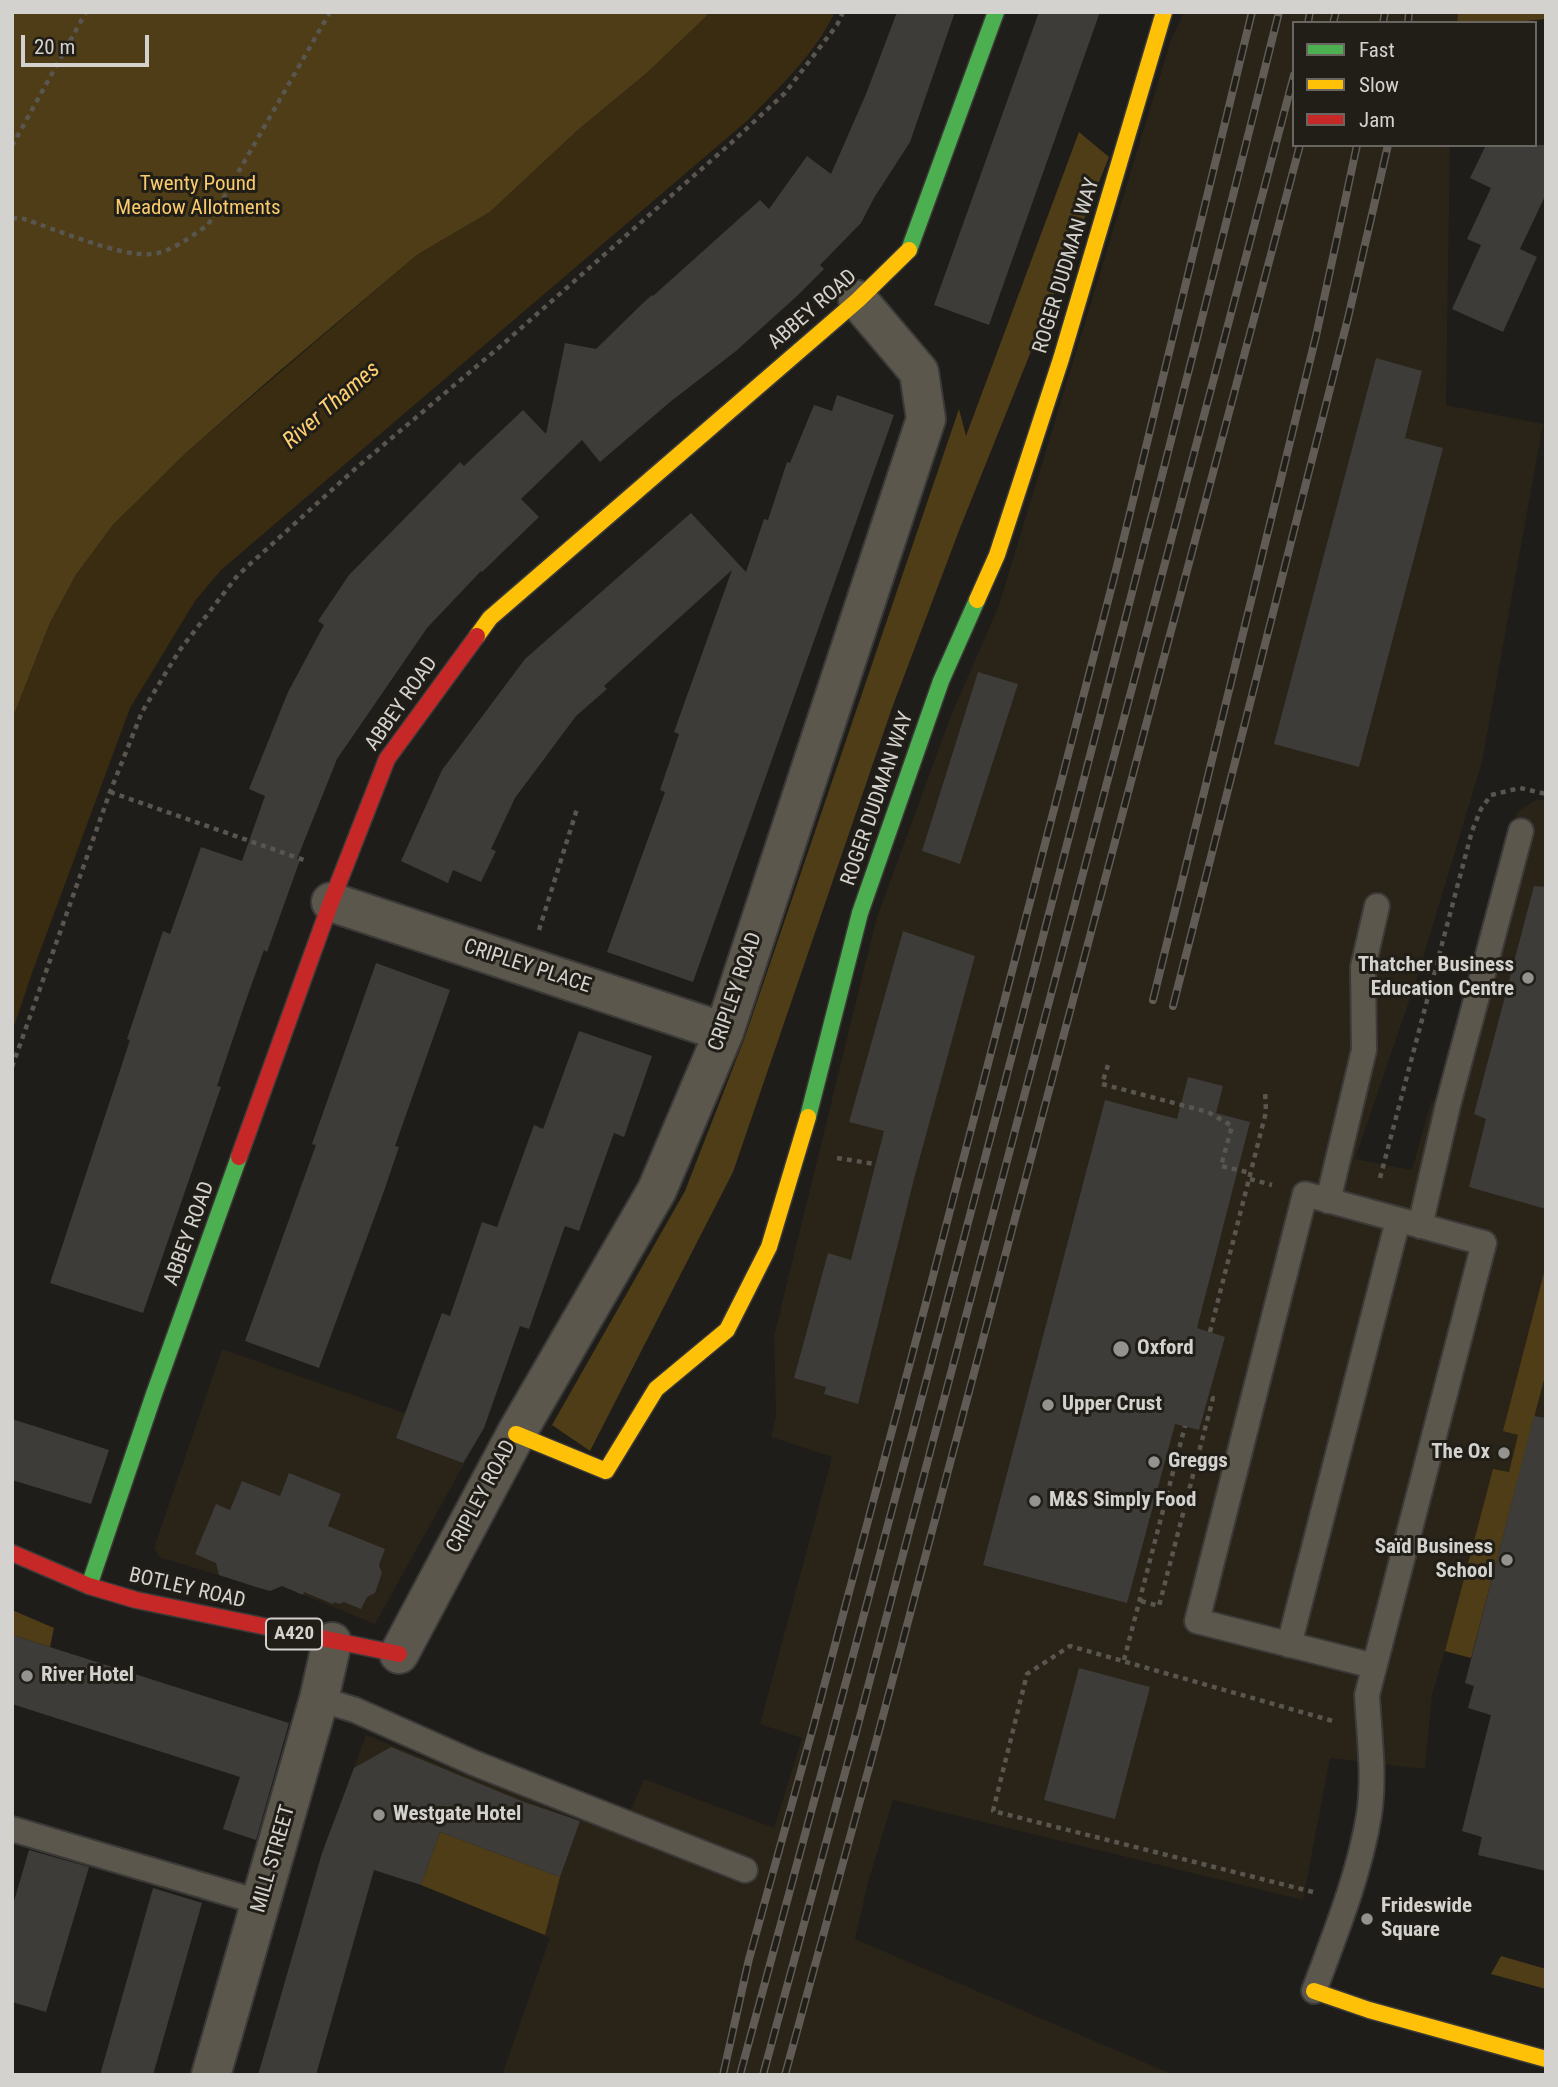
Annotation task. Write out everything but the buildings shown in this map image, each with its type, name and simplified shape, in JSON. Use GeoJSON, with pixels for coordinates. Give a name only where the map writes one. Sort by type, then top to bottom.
{"type":"FeatureCollection","features":[{"type":"Feature","properties":{"kind":"street","name":"ABBEY ROAD"},"geometry":{"type":"LineString","coordinates":[[89,1586],[154,1394],[336,889],[387,759],[490,618],[858,300],[910,249],[996,12]]}},
{"type":"Feature","properties":{"kind":"street","name":"ROGER DUDMAN WAY"},"geometry":{"type":"LineString","coordinates":[[516,1433],[606,1471],[656,1389],[727,1330],[769,1247],[799,1151],[860,913],[941,681],[998,555],[1061,359],[1164,12]]}},
{"type":"Feature","properties":{"kind":"street","name":"CRIPLEY ROAD"},"geometry":{"type":"LineString","coordinates":[[399,1654],[516,1433],[657,1190],[724,1032],[926,419],[919,372],[858,300]]}},
{"type":"Feature","properties":{"kind":"street","name":"CRIPLEY PLACE"},"geometry":{"type":"LineString","coordinates":[[336,889],[527,967],[724,1032]]}},
{"type":"Feature","properties":{"kind":"street","name":"BOTLEY ROAD"},"geometry":{"type":"LineString","coordinates":[[12,1553],[89,1586],[136,1601],[399,1654]]}},
{"type":"Feature","properties":{"kind":"street","name":"MILL STREET"},"geometry":{"type":"LineString","coordinates":[[211,2075],[262,1903],[319,1699],[332,1642]]}},
{"type":"Feature","properties":{"kind":"street"},"geometry":{"type":"LineString","coordinates":[[1314,1991],[1369,2010],[1546,2059]]}},
{"type":"Feature","properties":{"kind":"lane"},"geometry":{"type":"LineString","coordinates":[[1289,1645],[1409,1223],[1448,1105],[1521,831]]}},
{"type":"Feature","properties":{"kind":"lane"},"geometry":{"type":"LineString","coordinates":[[1328,1201],[1364,1050],[1363,967],[1377,906]]}},
{"type":"Feature","properties":{"kind":"lane"},"geometry":{"type":"LineString","coordinates":[[1314,1991],[1350,1891],[1369,1814],[1371,1762],[1367,1696],[1484,1243],[1305,1194],[1197,1621],[1374,1667]]}},
{"type":"Feature","properties":{"kind":"lane"},"geometry":{"type":"LineString","coordinates":[[319,1699],[355,1710],[486,1768],[745,1870]]}},
{"type":"Feature","properties":{"kind":"lane"},"geometry":{"type":"LineString","coordinates":[[12,1829],[262,1903]]}},
{"type":"Feature","properties":{"kind":"path"},"geometry":{"type":"LineString","coordinates":[[12,146],[86,12]]}},
{"type":"Feature","properties":{"kind":"path"},"geometry":{"type":"LineString","coordinates":[[12,218],[24,219],[113,249],[150,254],[179,244],[208,225],[330,12]]}},
{"type":"Feature","properties":{"kind":"path"},"geometry":{"type":"LineString","coordinates":[[12,1067],[110,792],[148,702],[179,651],[238,575],[355,469],[732,144],[785,93],[843,12]]}},
{"type":"Feature","properties":{"kind":"path"},"geometry":{"type":"LineString","coordinates":[[1380,1178],[1472,831],[1481,809],[1491,795],[1520,788],[1546,794]]}},
{"type":"Feature","properties":{"kind":"path"},"geometry":{"type":"LineString","coordinates":[[110,792],[310,862],[336,889]]}},
{"type":"Feature","properties":{"kind":"path"},"geometry":{"type":"LineString","coordinates":[[527,967],[577,809]]}},
{"type":"Feature","properties":{"kind":"path"},"geometry":{"type":"LineString","coordinates":[[1108,1065],[1102,1084],[1208,1112],[1232,1126],[1221,1166],[1251,1173]]}},
{"type":"Feature","properties":{"kind":"path"},"geometry":{"type":"LineString","coordinates":[[1210,1332],[1266,1112],[1265,1090]]}},
{"type":"Feature","properties":{"kind":"path"},"geometry":{"type":"LineString","coordinates":[[836,1158],[875,1164]]}},
{"type":"Feature","properties":{"kind":"path"},"geometry":{"type":"LineString","coordinates":[[1140,1601],[1159,1606],[1213,1398],[1230,1404]]}},
{"type":"Feature","properties":{"kind":"path"},"geometry":{"type":"LineString","coordinates":[[1124,1660],[1185,1426]]}},
{"type":"Feature","properties":{"kind":"path"},"geometry":{"type":"LineString","coordinates":[[1313,1892],[993,1811],[1027,1674],[1070,1646],[1340,1723],[1371,1762]]}},
{"type":"Feature","properties":{"kind":"shaded area"},"geometry":{"type":"Polygon","coordinates":[[[1184,12],[1458,12],[1457,21],[1292,21],[1292,147],[1450,147],[1446,405],[1543,424],[1482,762],[1417,978],[1355,1159],[1412,1170],[1431,1102],[1445,1103],[1517,812],[1537,799],[1546,801],[1546,1871],[1478,1855],[1481,1837],[1462,1831],[1491,1715],[1468,1708],[1474,1686],[1465,1683],[1471,1658],[1445,1651],[1432,1695],[1425,1769],[1330,1758],[1303,1900],[893,1800],[868,1883],[855,1939],[1174,2075],[502,2075],[550,1938],[421,1885],[322,1854],[366,1735],[581,1821],[630,1812],[644,1779],[774,1828],[802,1738],[760,1724],[832,1457],[771,1437],[776,1416],[774,1336],[876,920],[950,718],[999,605],[1171,40],[1184,12]]]}},
{"type":"Feature","properties":{"kind":"shaded area"},"geometry":{"type":"Polygon","coordinates":[[[222,1349],[478,1439],[375,1624],[282,1586],[270,1591],[159,1557],[154,1548],[222,1349]]]}},
{"type":"Feature","properties":{"kind":"green space","name":"Twenty Pound Meadow Allotments"},"geometry":{"type":"Polygon","coordinates":[[[12,12],[711,12],[647,73],[578,130],[490,212],[417,255],[276,374],[187,452],[113,525],[76,575],[50,623],[12,720],[12,12]]]}},
{"type":"Feature","properties":{"kind":"green space"},"geometry":{"type":"Polygon","coordinates":[[[1458,12],[1546,12],[1546,19],[1457,21],[1458,12]]]}},
{"type":"Feature","properties":{"kind":"green space"},"geometry":{"type":"Polygon","coordinates":[[[1079,132],[1109,157],[960,528],[892,708],[733,1172],[590,1451],[552,1425],[685,1191],[745,1037],[959,409],[966,436],[1079,132]]]}},
{"type":"Feature","properties":{"kind":"green space"},"geometry":{"type":"Polygon","coordinates":[[[1546,1265],[1546,1372],[1471,1658],[1445,1651],[1493,1469],[1509,1472],[1518,1435],[1503,1431],[1546,1265]]]}},
{"type":"Feature","properties":{"kind":"green space"},"geometry":{"type":"Polygon","coordinates":[[[12,1610],[54,1628],[50,1647],[12,1635],[12,1610]]]}},
{"type":"Feature","properties":{"kind":"green space"},"geometry":{"type":"Polygon","coordinates":[[[440,1832],[560,1877],[545,1935],[421,1885],[440,1832]]]}},
{"type":"Feature","properties":{"kind":"green space"},"geometry":{"type":"Polygon","coordinates":[[[1501,1956],[1546,1969],[1546,1989],[1491,1974],[1501,1956]]]}},
{"type":"Feature","properties":{"kind":"water","name":"River Thames"},"geometry":{"type":"Polygon","coordinates":[[[711,12],[835,12],[807,56],[748,120],[221,570],[195,601],[130,708],[12,1032],[12,720],[50,623],[76,575],[113,525],[187,452],[417,255],[490,212],[578,130],[647,73],[711,12]]]}},
{"type":"Feature","properties":{"kind":"railway"},"geometry":{"type":"LineString","coordinates":[[723,2075],[749,1959],[932,1280],[1117,566],[1252,12]]}},
{"type":"Feature","properties":{"kind":"railway"},"geometry":{"type":"LineString","coordinates":[[740,2075],[1015,1045],[1279,12]]}},
{"type":"Feature","properties":{"kind":"railway"},"geometry":{"type":"LineString","coordinates":[[1308,21],[1310,12]]}},
{"type":"Feature","properties":{"kind":"railway"},"geometry":{"type":"LineString","coordinates":[[1334,21],[1336,12]]}},
{"type":"Feature","properties":{"kind":"railway"},"geometry":{"type":"LineString","coordinates":[[1383,21],[1385,12]]}},
{"type":"Feature","properties":{"kind":"railway"},"geometry":{"type":"LineString","coordinates":[[1408,21],[1409,12]]}},
{"type":"Feature","properties":{"kind":"railway"},"geometry":{"type":"LineString","coordinates":[[763,2075],[1292,83]]}},
{"type":"Feature","properties":{"kind":"railway"},"geometry":{"type":"LineString","coordinates":[[785,2075],[1299,147]]}},
{"type":"Feature","properties":{"kind":"railway"},"geometry":{"type":"LineString","coordinates":[[1153,1000],[1316,336],[1357,147]]}},
{"type":"Feature","properties":{"kind":"railway"},"geometry":{"type":"LineString","coordinates":[[1173,1006],[1348,318],[1388,147]]}},
{"type":"Feature","properties":{"kind":"traffic: fast"},"geometry":{"type":"LineString","coordinates":[[909,250],[996,12]]}},
{"type":"Feature","properties":{"kind":"traffic: fast"},"geometry":{"type":"LineString","coordinates":[[808,1117],[860,913],[941,681],[977,600]]}},
{"type":"Feature","properties":{"kind":"traffic: fast"},"geometry":{"type":"LineString","coordinates":[[89,1586],[239,1157]]}},
{"type":"Feature","properties":{"kind":"traffic: slow"},"geometry":{"type":"LineString","coordinates":[[977,600],[997,555],[1061,359],[1164,12]]}},
{"type":"Feature","properties":{"kind":"traffic: slow"},"geometry":{"type":"LineString","coordinates":[[477,636],[490,618],[858,300],[909,250]]}},
{"type":"Feature","properties":{"kind":"traffic: slow"},"geometry":{"type":"LineString","coordinates":[[516,1434],[606,1471],[656,1389],[727,1330],[769,1247],[808,1117]]}},
{"type":"Feature","properties":{"kind":"traffic: slow"},"geometry":{"type":"LineString","coordinates":[[1314,1991],[1369,2010],[1546,2059]]}},
{"type":"Feature","properties":{"kind":"traffic: jam"},"geometry":{"type":"LineString","coordinates":[[239,1157],[331,902],[387,759],[477,636]]}},
{"type":"Feature","properties":{"kind":"traffic: jam"},"geometry":{"type":"LineString","coordinates":[[12,1553],[89,1586],[136,1600],[399,1654]]}},
{"type":"Feature","properties":{"kind":"place","name":"Thatcher Business Education Centre"},"geometry":{"type":"Point","coordinates":[1528,978]}},
{"type":"Feature","properties":{"kind":"place","name":"Oxford"},"geometry":{"type":"Point","coordinates":[1121,1349]}},
{"type":"Feature","properties":{"kind":"place","name":"Upper Crust"},"geometry":{"type":"Point","coordinates":[1048,1405]}},
{"type":"Feature","properties":{"kind":"place","name":"The Ox"},"geometry":{"type":"Point","coordinates":[1504,1453]}},
{"type":"Feature","properties":{"kind":"place","name":"Greggs"},"geometry":{"type":"Point","coordinates":[1154,1462]}},
{"type":"Feature","properties":{"kind":"place","name":"M&S Simply Food"},"geometry":{"type":"Point","coordinates":[1035,1501]}},
{"type":"Feature","properties":{"kind":"place","name":"Saïd Business School"},"geometry":{"type":"Point","coordinates":[1507,1560]}},
{"type":"Feature","properties":{"kind":"place","name":"River Hotel"},"geometry":{"type":"Point","coordinates":[27,1676]}},
{"type":"Feature","properties":{"kind":"place","name":"Westgate Hotel"},"geometry":{"type":"Point","coordinates":[379,1815]}},
{"type":"Feature","properties":{"kind":"place","name":"Frideswide Square"},"geometry":{"type":"Point","coordinates":[1367,1919]}}]}
